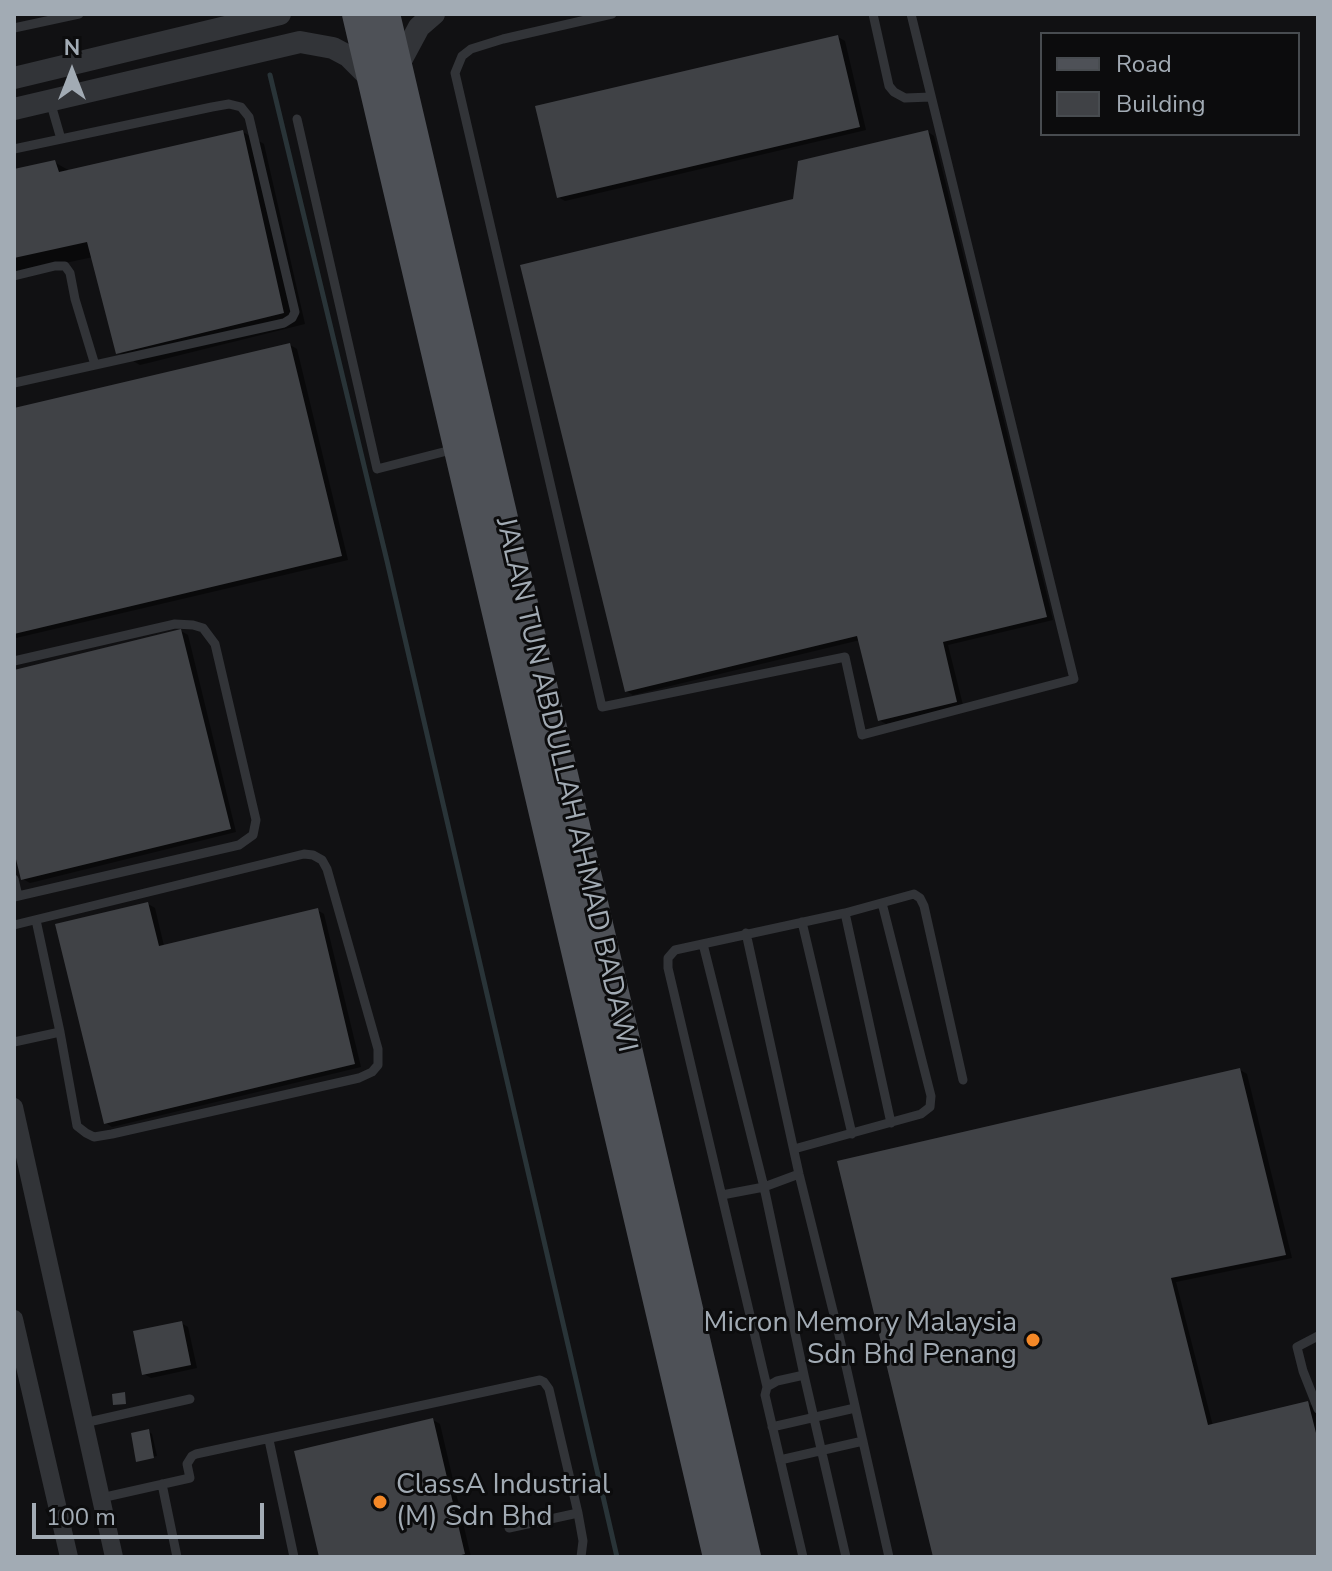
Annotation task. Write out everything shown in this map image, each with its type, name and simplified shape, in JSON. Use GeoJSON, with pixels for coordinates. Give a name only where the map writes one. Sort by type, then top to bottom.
{"type":"FeatureCollection","features":[{"type":"Feature","properties":{"kind":"main road","name":"JALAN TUN ABDULLAH AHMAD BADAWI"},"geometry":{"type":"LineString","coordinates":[[357,14],[385,74],[746,1557]]}},
{"type":"Feature","properties":{"kind":"main road","name":"JALAN TUN ABDULLAH AHMAD BADAWI"},"geometry":{"type":"LineString","coordinates":[[385,14],[385,74],[459,448],[718,1557]]}},
{"type":"Feature","properties":{"kind":"street"},"geometry":{"type":"LineString","coordinates":[[14,78],[280,14]]}},
{"type":"Feature","properties":{"kind":"street"},"geometry":{"type":"LineString","coordinates":[[14,109],[300,42],[333,48],[385,74],[419,27],[434,14]]}},
{"type":"Feature","properties":{"kind":"street"},"geometry":{"type":"LineString","coordinates":[[14,1107],[114,1557]]}},
{"type":"Feature","properties":{"kind":"street"},"geometry":{"type":"LineString","coordinates":[[14,1319],[69,1557]]}},
{"type":"Feature","properties":{"kind":"lane"},"geometry":{"type":"LineString","coordinates":[[14,28],[79,14]]}},
{"type":"Feature","properties":{"kind":"lane"},"geometry":{"type":"LineString","coordinates":[[612,14],[471,49],[462,56],[455,73],[602,707],[845,657],[862,735],[1074,679],[911,14]]}},
{"type":"Feature","properties":{"kind":"lane"},"geometry":{"type":"LineString","coordinates":[[873,14],[889,86],[905,98],[931,97]]}},
{"type":"Feature","properties":{"kind":"lane"},"geometry":{"type":"LineString","coordinates":[[50,101],[61,139]]}},
{"type":"Feature","properties":{"kind":"lane"},"geometry":{"type":"LineString","coordinates":[[14,149],[212,107],[229,104],[241,107],[249,117],[295,312],[284,323],[14,383]]}},
{"type":"Feature","properties":{"kind":"lane"},"geometry":{"type":"LineString","coordinates":[[297,119],[377,469],[459,448]]}},
{"type":"Feature","properties":{"kind":"lane"},"geometry":{"type":"LineString","coordinates":[[14,276],[65,266],[70,273],[95,365]]}},
{"type":"Feature","properties":{"kind":"lane"},"geometry":{"type":"LineString","coordinates":[[14,661],[175,624],[203,628],[215,644],[256,820],[253,835],[239,845],[16,897],[14,879]]}},
{"type":"Feature","properties":{"kind":"lane"},"geometry":{"type":"LineString","coordinates":[[14,925],[304,854],[313,855],[322,860],[327,869],[378,1049],[378,1065],[359,1078],[94,1137],[77,1126],[36,920]]}},
{"type":"Feature","properties":{"kind":"lane"},"geometry":{"type":"LineString","coordinates":[[803,1557],[668,958],[675,950],[845,913],[914,894],[924,906],[963,1080]]}},
{"type":"Feature","properties":{"kind":"lane"},"geometry":{"type":"LineString","coordinates":[[794,1149],[921,1114],[930,1107],[931,1096],[882,903]]}},
{"type":"Feature","properties":{"kind":"lane"},"geometry":{"type":"LineString","coordinates":[[845,913],[891,1123]]}},
{"type":"Feature","properties":{"kind":"lane"},"geometry":{"type":"LineString","coordinates":[[802,922],[852,1134]]}},
{"type":"Feature","properties":{"kind":"lane"},"geometry":{"type":"LineString","coordinates":[[746,933],[889,1557]]}},
{"type":"Feature","properties":{"kind":"lane"},"geometry":{"type":"LineString","coordinates":[[703,944],[764,1187],[846,1557]]}},
{"type":"Feature","properties":{"kind":"lane"},"geometry":{"type":"LineString","coordinates":[[14,1042],[60,1032]]}},
{"type":"Feature","properties":{"kind":"lane"},"geometry":{"type":"LineString","coordinates":[[722,1195],[764,1187],[799,1174]]}},
{"type":"Feature","properties":{"kind":"lane"},"geometry":{"type":"LineString","coordinates":[[1318,1336],[1297,1347],[1318,1409]]}},
{"type":"Feature","properties":{"kind":"lane"},"geometry":{"type":"LineString","coordinates":[[767,1387],[777,1381],[804,1375]]}},
{"type":"Feature","properties":{"kind":"lane"},"geometry":{"type":"LineString","coordinates":[[101,1498],[190,1478],[187,1464],[196,1454],[540,1380],[549,1389],[578,1513],[583,1541],[581,1557]]}},
{"type":"Feature","properties":{"kind":"lane"},"geometry":{"type":"LineString","coordinates":[[84,1423],[190,1399]]}},
{"type":"Feature","properties":{"kind":"lane"},"geometry":{"type":"LineString","coordinates":[[772,1427],[855,1408]]}},
{"type":"Feature","properties":{"kind":"lane"},"geometry":{"type":"LineString","coordinates":[[269,1440],[294,1557]]}},
{"type":"Feature","properties":{"kind":"lane"},"geometry":{"type":"LineString","coordinates":[[780,1460],[863,1441]]}},
{"type":"Feature","properties":{"kind":"lane"},"geometry":{"type":"LineString","coordinates":[[162,1484],[177,1557]]}},
{"type":"Feature","properties":{"kind":"lane"},"geometry":{"type":"LineString","coordinates":[[509,1528],[578,1513]]}},
{"type":"Feature","properties":{"kind":"building"},"geometry":{"type":"Polygon","coordinates":[[[838,35],[860,127],[557,198],[535,106],[838,35]]]}},
{"type":"Feature","properties":{"kind":"building"},"geometry":{"type":"Polygon","coordinates":[[[243,130],[284,313],[116,354],[87,242],[14,258],[14,169],[55,160],[59,172],[243,130]]]}},
{"type":"Feature","properties":{"kind":"building"},"geometry":{"type":"Polygon","coordinates":[[[928,130],[1047,617],[943,642],[957,702],[878,721],[857,636],[625,692],[520,265],[793,199],[798,161],[928,130]]]}},
{"type":"Feature","properties":{"kind":"building"},"geometry":{"type":"Polygon","coordinates":[[[290,343],[342,556],[14,634],[14,408],[290,343]]]}},
{"type":"Feature","properties":{"kind":"building"},"geometry":{"type":"Polygon","coordinates":[[[181,629],[231,829],[21,880],[14,851],[14,670],[181,629]]]}},
{"type":"Feature","properties":{"kind":"building"},"geometry":{"type":"Polygon","coordinates":[[[148,902],[159,946],[318,908],[355,1064],[104,1124],[55,924],[148,902]]]}},
{"type":"Feature","properties":{"kind":"building","name":"Micron Memory Malaysia Sdn Bhd Penang"},"geometry":{"type":"Polygon","coordinates":[[[1240,1068],[1286,1255],[1171,1278],[1208,1425],[1308,1401],[1318,1441],[1318,1557],[933,1557],[837,1161],[1240,1068]]]}},
{"type":"Feature","properties":{"kind":"building"},"geometry":{"type":"Polygon","coordinates":[[[182,1321],[191,1365],[142,1375],[133,1331],[182,1321]]]}},
{"type":"Feature","properties":{"kind":"building"},"geometry":{"type":"Polygon","coordinates":[[[125,1392],[126,1404],[113,1405],[112,1394],[125,1392]]]}},
{"type":"Feature","properties":{"kind":"building","name":"ClassA Industrial (M) Sdn Bhd"},"geometry":{"type":"Polygon","coordinates":[[[433,1418],[465,1554],[454,1557],[319,1557],[294,1451],[433,1418]]]}},
{"type":"Feature","properties":{"kind":"building"},"geometry":{"type":"Polygon","coordinates":[[[149,1429],[154,1458],[136,1462],[131,1433],[149,1429]]]}},
{"type":"Feature","properties":{"kind":"waterway"},"geometry":{"type":"LineString","coordinates":[[270,75],[387,561],[617,1557]]}},
{"type":"Feature","properties":{"kind":"place","name":"Micron Memory Malaysia Sdn Bhd Penang"},"geometry":{"type":"Point","coordinates":[1033,1340]}},
{"type":"Feature","properties":{"kind":"place","name":"ClassA Industrial (M) Sdn Bhd"},"geometry":{"type":"Point","coordinates":[380,1502]}}]}
